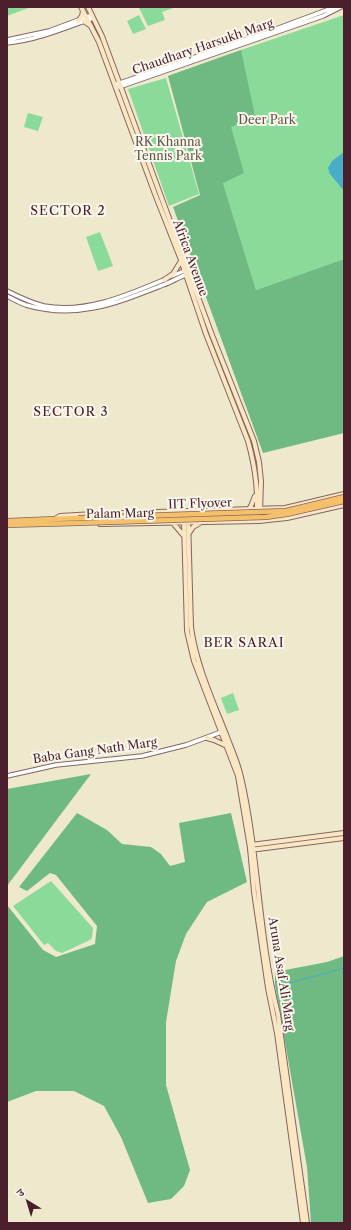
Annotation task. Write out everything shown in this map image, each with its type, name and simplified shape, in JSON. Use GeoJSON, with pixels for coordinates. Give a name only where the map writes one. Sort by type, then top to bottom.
{"type":"FeatureCollection","features":[{"type":"Feature","properties":{"kind":"main road","name":"Africa Avenue"},"geometry":{"type":"LineString","coordinates":[[88,7],[102,36],[122,105],[181,260],[254,441],[259,462],[261,494],[261,509],[258,521]]}},
{"type":"Feature","properties":{"kind":"main road","name":"Africa Avenue"},"geometry":{"type":"LineString","coordinates":[[82,9],[117,86],[186,273],[206,334],[248,441],[253,458],[256,493],[261,509]]}},
{"type":"Feature","properties":{"kind":"main road"},"geometry":{"type":"LineString","coordinates":[[78,20],[82,16],[82,9]]}},
{"type":"Feature","properties":{"kind":"main road"},"geometry":{"type":"LineString","coordinates":[[110,73],[110,78],[118,101],[122,105]]}},
{"type":"Feature","properties":{"kind":"main road"},"geometry":{"type":"LineString","coordinates":[[164,280],[173,274],[181,260]]}},
{"type":"Feature","properties":{"kind":"main road"},"geometry":{"type":"LineString","coordinates":[[248,510],[256,493]]}},
{"type":"Feature","properties":{"kind":"main road","name":"Palam Marg"},"geometry":{"type":"LineString","coordinates":[[7,525],[55,522],[60,516],[277,508],[306,504],[344,495]]}},
{"type":"Feature","properties":{"kind":"main road","name":"IIT Flyover"},"geometry":{"type":"LineString","coordinates":[[55,522],[286,510],[344,495]]}},
{"type":"Feature","properties":{"kind":"main road","name":"IIT Flyover"},"geometry":{"type":"LineString","coordinates":[[78,521],[266,517],[287,514],[344,501]]}},
{"type":"Feature","properties":{"kind":"main road","name":"Palam Marg"},"geometry":{"type":"LineString","coordinates":[[7,521],[55,522],[61,525],[258,521],[310,514],[344,505]]}},
{"type":"Feature","properties":{"kind":"main road"},"geometry":{"type":"LineString","coordinates":[[277,508],[275,513],[278,519]]}},
{"type":"Feature","properties":{"kind":"main road"},"geometry":{"type":"LineString","coordinates":[[187,511],[185,538],[187,631],[196,668],[223,732]]}},
{"type":"Feature","properties":{"kind":"main road"},"geometry":{"type":"LineString","coordinates":[[156,512],[161,514],[162,518],[161,522],[157,524]]}},
{"type":"Feature","properties":{"kind":"main road"},"geometry":{"type":"LineString","coordinates":[[188,534],[193,527],[202,522]]}},
{"type":"Feature","properties":{"kind":"main road"},"geometry":{"type":"LineString","coordinates":[[173,523],[185,538]]}},
{"type":"Feature","properties":{"kind":"main road"},"geometry":{"type":"LineString","coordinates":[[186,523],[188,534],[191,627],[193,640],[198,660],[223,732]]}},
{"type":"Feature","properties":{"kind":"main road","name":"Aruna Asaf Ali Marg"},"geometry":{"type":"LineString","coordinates":[[223,732],[238,776],[251,845]]}},
{"type":"Feature","properties":{"kind":"main road","name":"Aruna Asaf Ali Marg"},"geometry":{"type":"LineString","coordinates":[[223,732],[240,773],[251,833],[256,905],[268,988],[277,1033],[303,1223]]}},
{"type":"Feature","properties":{"kind":"main road"},"geometry":{"type":"LineString","coordinates":[[207,738],[227,746]]}},
{"type":"Feature","properties":{"kind":"main road"},"geometry":{"type":"LineString","coordinates":[[251,833],[255,839],[262,843]]}},
{"type":"Feature","properties":{"kind":"main road"},"geometry":{"type":"LineString","coordinates":[[251,845],[344,833]]}},
{"type":"Feature","properties":{"kind":"main road"},"geometry":{"type":"LineString","coordinates":[[251,850],[344,838]]}},
{"type":"Feature","properties":{"kind":"main road","name":"Aruna Asaf Ali Marg"},"geometry":{"type":"LineString","coordinates":[[251,850],[271,986],[278,1014],[307,1223]]}},
{"type":"Feature","properties":{"kind":"street","name":"Chaudhary Harsukh Marg"},"geometry":{"type":"LineString","coordinates":[[117,86],[335,7]]}},
{"type":"Feature","properties":{"kind":"street","name":"Chaudhary Harsukh Marg"},"geometry":{"type":"LineString","coordinates":[[117,86],[323,16],[341,7]]}},
{"type":"Feature","properties":{"kind":"street"},"geometry":{"type":"LineString","coordinates":[[7,42],[16,42],[50,34],[93,16]]}},
{"type":"Feature","properties":{"kind":"street"},"geometry":{"type":"LineString","coordinates":[[7,42],[49,31],[78,20],[87,19]]}},
{"type":"Feature","properties":{"kind":"street"},"geometry":{"type":"LineString","coordinates":[[7,291],[37,304],[66,308],[93,305],[186,273]]}},
{"type":"Feature","properties":{"kind":"street"},"geometry":{"type":"LineString","coordinates":[[7,296],[25,304],[47,309],[68,311],[94,308],[105,306],[172,282],[186,273]]}},
{"type":"Feature","properties":{"kind":"street","name":"Baba Gang Nath Marg"},"geometry":{"type":"LineString","coordinates":[[7,775],[56,763],[76,763],[126,757],[166,749],[223,732]]}},
{"type":"Feature","properties":{"kind":"street","name":"Baba Gang Nath Marg"},"geometry":{"type":"LineString","coordinates":[[166,749],[223,732]]}},
{"type":"Feature","properties":{"kind":"green space"},"geometry":{"type":"Polygon","coordinates":[[[31,7],[7,16],[7,8],[31,7]]]}},
{"type":"Feature","properties":{"kind":"green space"},"geometry":{"type":"Polygon","coordinates":[[[176,7],[162,12],[165,20],[148,26],[139,8],[176,7]]]}},
{"type":"Feature","properties":{"kind":"green space"},"geometry":{"type":"Polygon","coordinates":[[[139,15],[146,29],[133,34],[127,21],[139,15]]]}},
{"type":"Feature","properties":{"kind":"green space","name":"Deer Park"},"geometry":{"type":"Polygon","coordinates":[[[344,15],[344,259],[256,290],[223,183],[168,76],[344,15]]]}},
{"type":"Feature","properties":{"kind":"green space"},"geometry":{"type":"Polygon","coordinates":[[[241,50],[255,116],[231,127],[244,173],[223,183],[256,290],[344,259],[344,433],[263,453],[173,207],[200,195],[168,76],[241,50]]]}},
{"type":"Feature","properties":{"kind":"green space","name":"RK Khanna Tennis Park"},"geometry":{"type":"Polygon","coordinates":[[[166,78],[199,194],[169,206],[128,89],[166,78]]]}},
{"type":"Feature","properties":{"kind":"green space"},"geometry":{"type":"Polygon","coordinates":[[[28,113],[43,117],[38,131],[24,127],[28,113]]]}},
{"type":"Feature","properties":{"kind":"green space"},"geometry":{"type":"Polygon","coordinates":[[[100,232],[113,266],[98,271],[86,237],[100,232]]]}},
{"type":"Feature","properties":{"kind":"green space"},"geometry":{"type":"Polygon","coordinates":[[[233,693],[239,710],[227,714],[221,698],[233,693]]]}},
{"type":"Feature","properties":{"kind":"green space"},"geometry":{"type":"Polygon","coordinates":[[[91,774],[7,886],[7,789],[91,774]]]}},
{"type":"Feature","properties":{"kind":"green space"},"geometry":{"type":"Polygon","coordinates":[[[77,813],[107,830],[122,844],[151,847],[161,854],[170,866],[185,862],[179,823],[231,813],[247,882],[207,902],[186,934],[176,961],[166,1022],[166,1085],[190,1170],[184,1186],[171,1199],[148,1203],[121,1137],[104,1106],[74,1091],[36,1091],[7,1102],[7,905],[43,950],[56,957],[95,944],[97,926],[56,875],[50,873],[27,891],[19,887],[77,813]]]}},
{"type":"Feature","properties":{"kind":"green space"},"geometry":{"type":"Polygon","coordinates":[[[51,881],[93,928],[92,938],[62,953],[56,951],[48,943],[44,945],[13,906],[51,881]]]}},
{"type":"Feature","properties":{"kind":"green space"},"geometry":{"type":"Polygon","coordinates":[[[344,956],[344,1223],[311,1223],[307,1167],[275,985],[275,972],[327,962],[344,956]]]}},
{"type":"Feature","properties":{"kind":"water"},"geometry":{"type":"Polygon","coordinates":[[[344,152],[344,191],[330,174],[328,168],[332,161],[344,152]]]}},
{"type":"Feature","properties":{"kind":"waterway"},"geometry":{"type":"LineString","coordinates":[[287,984],[344,968]]}},
{"type":"Feature","properties":{"kind":"district","name":"SECTOR 2"},"geometry":{"type":"Point","coordinates":[68,211]}},
{"type":"Feature","properties":{"kind":"district","name":"SECTOR 3"},"geometry":{"type":"Point","coordinates":[71,412]}},
{"type":"Feature","properties":{"kind":"district","name":"BER SARAI"},"geometry":{"type":"Point","coordinates":[244,643]}}]}
